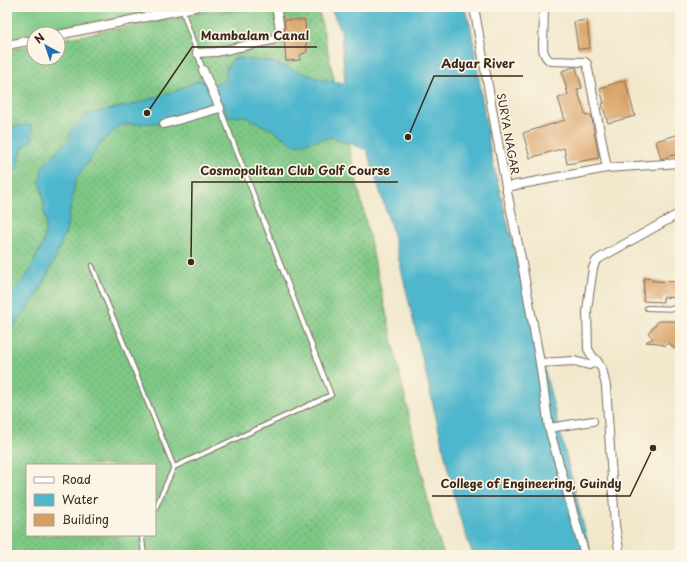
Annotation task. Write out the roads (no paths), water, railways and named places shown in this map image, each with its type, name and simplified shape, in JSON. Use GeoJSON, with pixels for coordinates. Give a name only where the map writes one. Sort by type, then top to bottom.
{"type":"FeatureCollection","features":[{"type":"Feature","properties":{"kind":"street"},"geometry":{"type":"LineString","coordinates":[[66,33],[195,7]]}},
{"type":"Feature","properties":{"kind":"street"},"geometry":{"type":"LineString","coordinates":[[197,53],[216,52],[272,40],[278,36],[279,32],[276,7]]}},
{"type":"Feature","properties":{"kind":"street","name":"SURYA NAGAR"},"geometry":{"type":"LineString","coordinates":[[474,7],[506,187],[607,168],[680,163]]}},
{"type":"Feature","properties":{"kind":"street"},"geometry":{"type":"LineString","coordinates":[[544,7],[543,48],[548,59],[551,61],[585,62],[587,64],[607,168]]}},
{"type":"Feature","properties":{"kind":"street"},"geometry":{"type":"LineString","coordinates":[[7,45],[26,41]]}},
{"type":"Feature","properties":{"kind":"street"},"geometry":{"type":"LineString","coordinates":[[164,124],[220,108],[203,70]]}},
{"type":"Feature","properties":{"kind":"street"},"geometry":{"type":"LineString","coordinates":[[506,187],[540,362],[549,428],[585,555]]}},
{"type":"Feature","properties":{"kind":"street"},"geometry":{"type":"LineString","coordinates":[[620,555],[615,525],[606,386],[602,369],[588,349],[587,311],[593,268],[596,261],[600,258],[680,213]]}},
{"type":"Feature","properties":{"kind":"street"},"geometry":{"type":"LineString","coordinates":[[540,362],[574,361],[589,365],[597,361]]}},
{"type":"Feature","properties":{"kind":"street"},"geometry":{"type":"LineString","coordinates":[[549,428],[593,421]]}},
{"type":"Feature","properties":{"kind":"lane"},"geometry":{"type":"LineString","coordinates":[[182,9],[203,70]]}},
{"type":"Feature","properties":{"kind":"lane"},"geometry":{"type":"LineString","coordinates":[[156,507],[174,467],[331,395],[220,108]]}},
{"type":"Feature","properties":{"kind":"lane"},"geometry":{"type":"LineString","coordinates":[[92,266],[174,467]]}},
{"type":"Feature","properties":{"kind":"lane"},"geometry":{"type":"LineString","coordinates":[[647,308],[680,309]]}},
{"type":"Feature","properties":{"kind":"lane"},"geometry":{"type":"LineString","coordinates":[[143,536],[144,555]]}},
{"type":"Feature","properties":{"kind":"water"},"geometry":{"type":"Polygon","coordinates":[[[330,7],[464,7],[471,28],[491,156],[591,555],[473,555],[459,515],[392,230],[367,150],[332,137],[295,145],[272,130],[244,116],[228,117],[223,103],[156,123],[120,125],[102,142],[76,179],[66,231],[55,259],[38,294],[14,326],[7,329],[7,300],[28,274],[43,243],[46,224],[40,182],[42,167],[68,140],[71,130],[87,114],[131,105],[178,90],[199,80],[213,85],[226,80],[226,69],[234,58],[272,62],[320,79],[345,83],[341,30],[330,7]]]}},
{"type":"Feature","properties":{"kind":"water"},"geometry":{"type":"Polygon","coordinates":[[[31,125],[33,133],[31,141],[23,147],[19,158],[19,169],[14,171],[7,162],[7,129],[31,125]]]}},
{"type":"Feature","properties":{"kind":"place","name":"Mambalam Canal"},"geometry":{"type":"Point","coordinates":[147,113]}},
{"type":"Feature","properties":{"kind":"place","name":"Adyar River"},"geometry":{"type":"Point","coordinates":[408,137]}},
{"type":"Feature","properties":{"kind":"place","name":"Cosmopolitan Club Golf Course"},"geometry":{"type":"Point","coordinates":[191,262]}},
{"type":"Feature","properties":{"kind":"place","name":"College of Engineering, Guindy"},"geometry":{"type":"Point","coordinates":[653,448]}}]}
